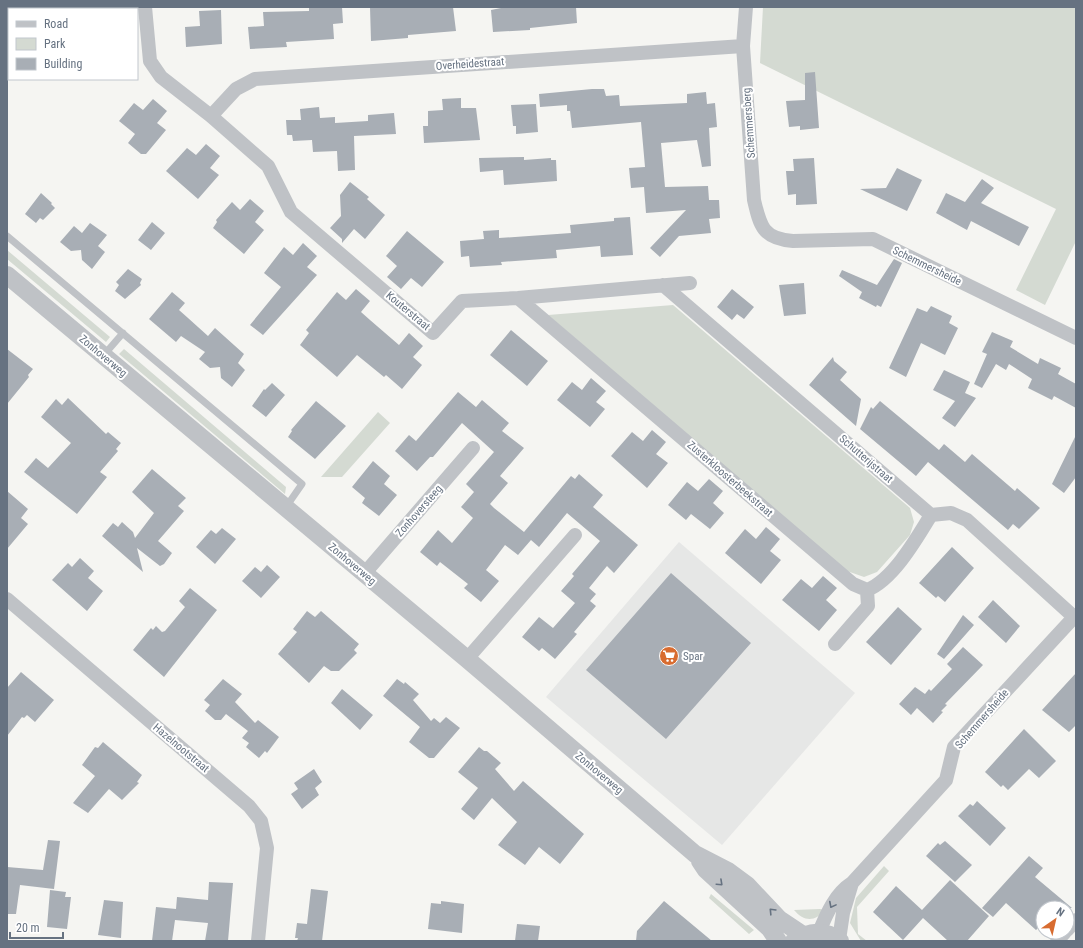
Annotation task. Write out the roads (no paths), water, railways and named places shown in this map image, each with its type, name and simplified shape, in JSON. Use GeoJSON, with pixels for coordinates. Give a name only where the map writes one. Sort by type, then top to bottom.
{"type":"FeatureCollection","features":[{"type":"Feature","properties":{"kind":"street"},"geometry":{"type":"LineString","coordinates":[[145,7],[150,61],[161,77],[211,116]]}},
{"type":"Feature","properties":{"kind":"street","name":"Schemmersberg"},"geometry":{"type":"LineString","coordinates":[[746,7],[743,46],[754,200],[759,224],[769,234]]}},
{"type":"Feature","properties":{"kind":"street","name":"Overheidestraat"},"geometry":{"type":"LineString","coordinates":[[211,116],[236,89],[255,79],[743,46]]}},
{"type":"Feature","properties":{"kind":"street","name":"Kouterstraat"},"geometry":{"type":"LineString","coordinates":[[211,116],[268,166],[291,212],[433,333],[462,301],[518,298],[690,283]]}},
{"type":"Feature","properties":{"kind":"street","name":"Schemmersheide"},"geometry":{"type":"LineString","coordinates":[[769,234],[781,240],[793,241],[873,239],[1076,338]]}},
{"type":"Feature","properties":{"kind":"street","name":"Zonhoverweg"},"geometry":{"type":"LineString","coordinates":[[7,275],[467,659],[695,854],[733,874],[747,885],[779,919],[805,936],[830,934],[840,940]]}},
{"type":"Feature","properties":{"kind":"street","name":"Schutterijstraat"},"geometry":{"type":"LineString","coordinates":[[663,286],[931,515]]}},
{"type":"Feature","properties":{"kind":"street","name":"Zusterkloosterbeekstraat"},"geometry":{"type":"LineString","coordinates":[[518,298],[853,584],[867,590]]}},
{"type":"Feature","properties":{"kind":"street","name":"Zonhoversteeg"},"geometry":{"type":"LineString","coordinates":[[364,574],[473,448]]}},
{"type":"Feature","properties":{"kind":"street"},"geometry":{"type":"LineString","coordinates":[[835,644],[868,606],[867,590],[877,586],[909,551],[931,515],[951,513],[967,520],[1075,616]]}},
{"type":"Feature","properties":{"kind":"street"},"geometry":{"type":"LineString","coordinates":[[467,659],[575,535]]}},
{"type":"Feature","properties":{"kind":"street","name":"Hazelnootstraat"},"geometry":{"type":"LineString","coordinates":[[7,599],[249,806],[261,821],[267,848],[258,941]]}},
{"type":"Feature","properties":{"kind":"street","name":"Schemmersheide"},"geometry":{"type":"LineString","coordinates":[[805,936],[843,889],[852,883],[946,780],[954,747],[1075,616]]}},
{"type":"Feature","properties":{"kind":"street","name":"Zonhoverweg"},"geometry":{"type":"LineString","coordinates":[[695,854],[706,870],[770,929],[778,941]]}},
{"type":"Feature","properties":{"kind":"street","name":"Schemmersheide"},"geometry":{"type":"LineString","coordinates":[[840,940],[843,913],[852,883]]}},
{"type":"Feature","properties":{"kind":"lane"},"geometry":{"type":"LineString","coordinates":[[7,236],[302,484],[285,508]]}},
{"type":"Feature","properties":{"kind":"lane"},"geometry":{"type":"LineString","coordinates":[[103,356],[123,333]]}},
{"type":"Feature","properties":{"kind":"place","name":"Spar"},"geometry":{"type":"Point","coordinates":[669,656]}}]}
